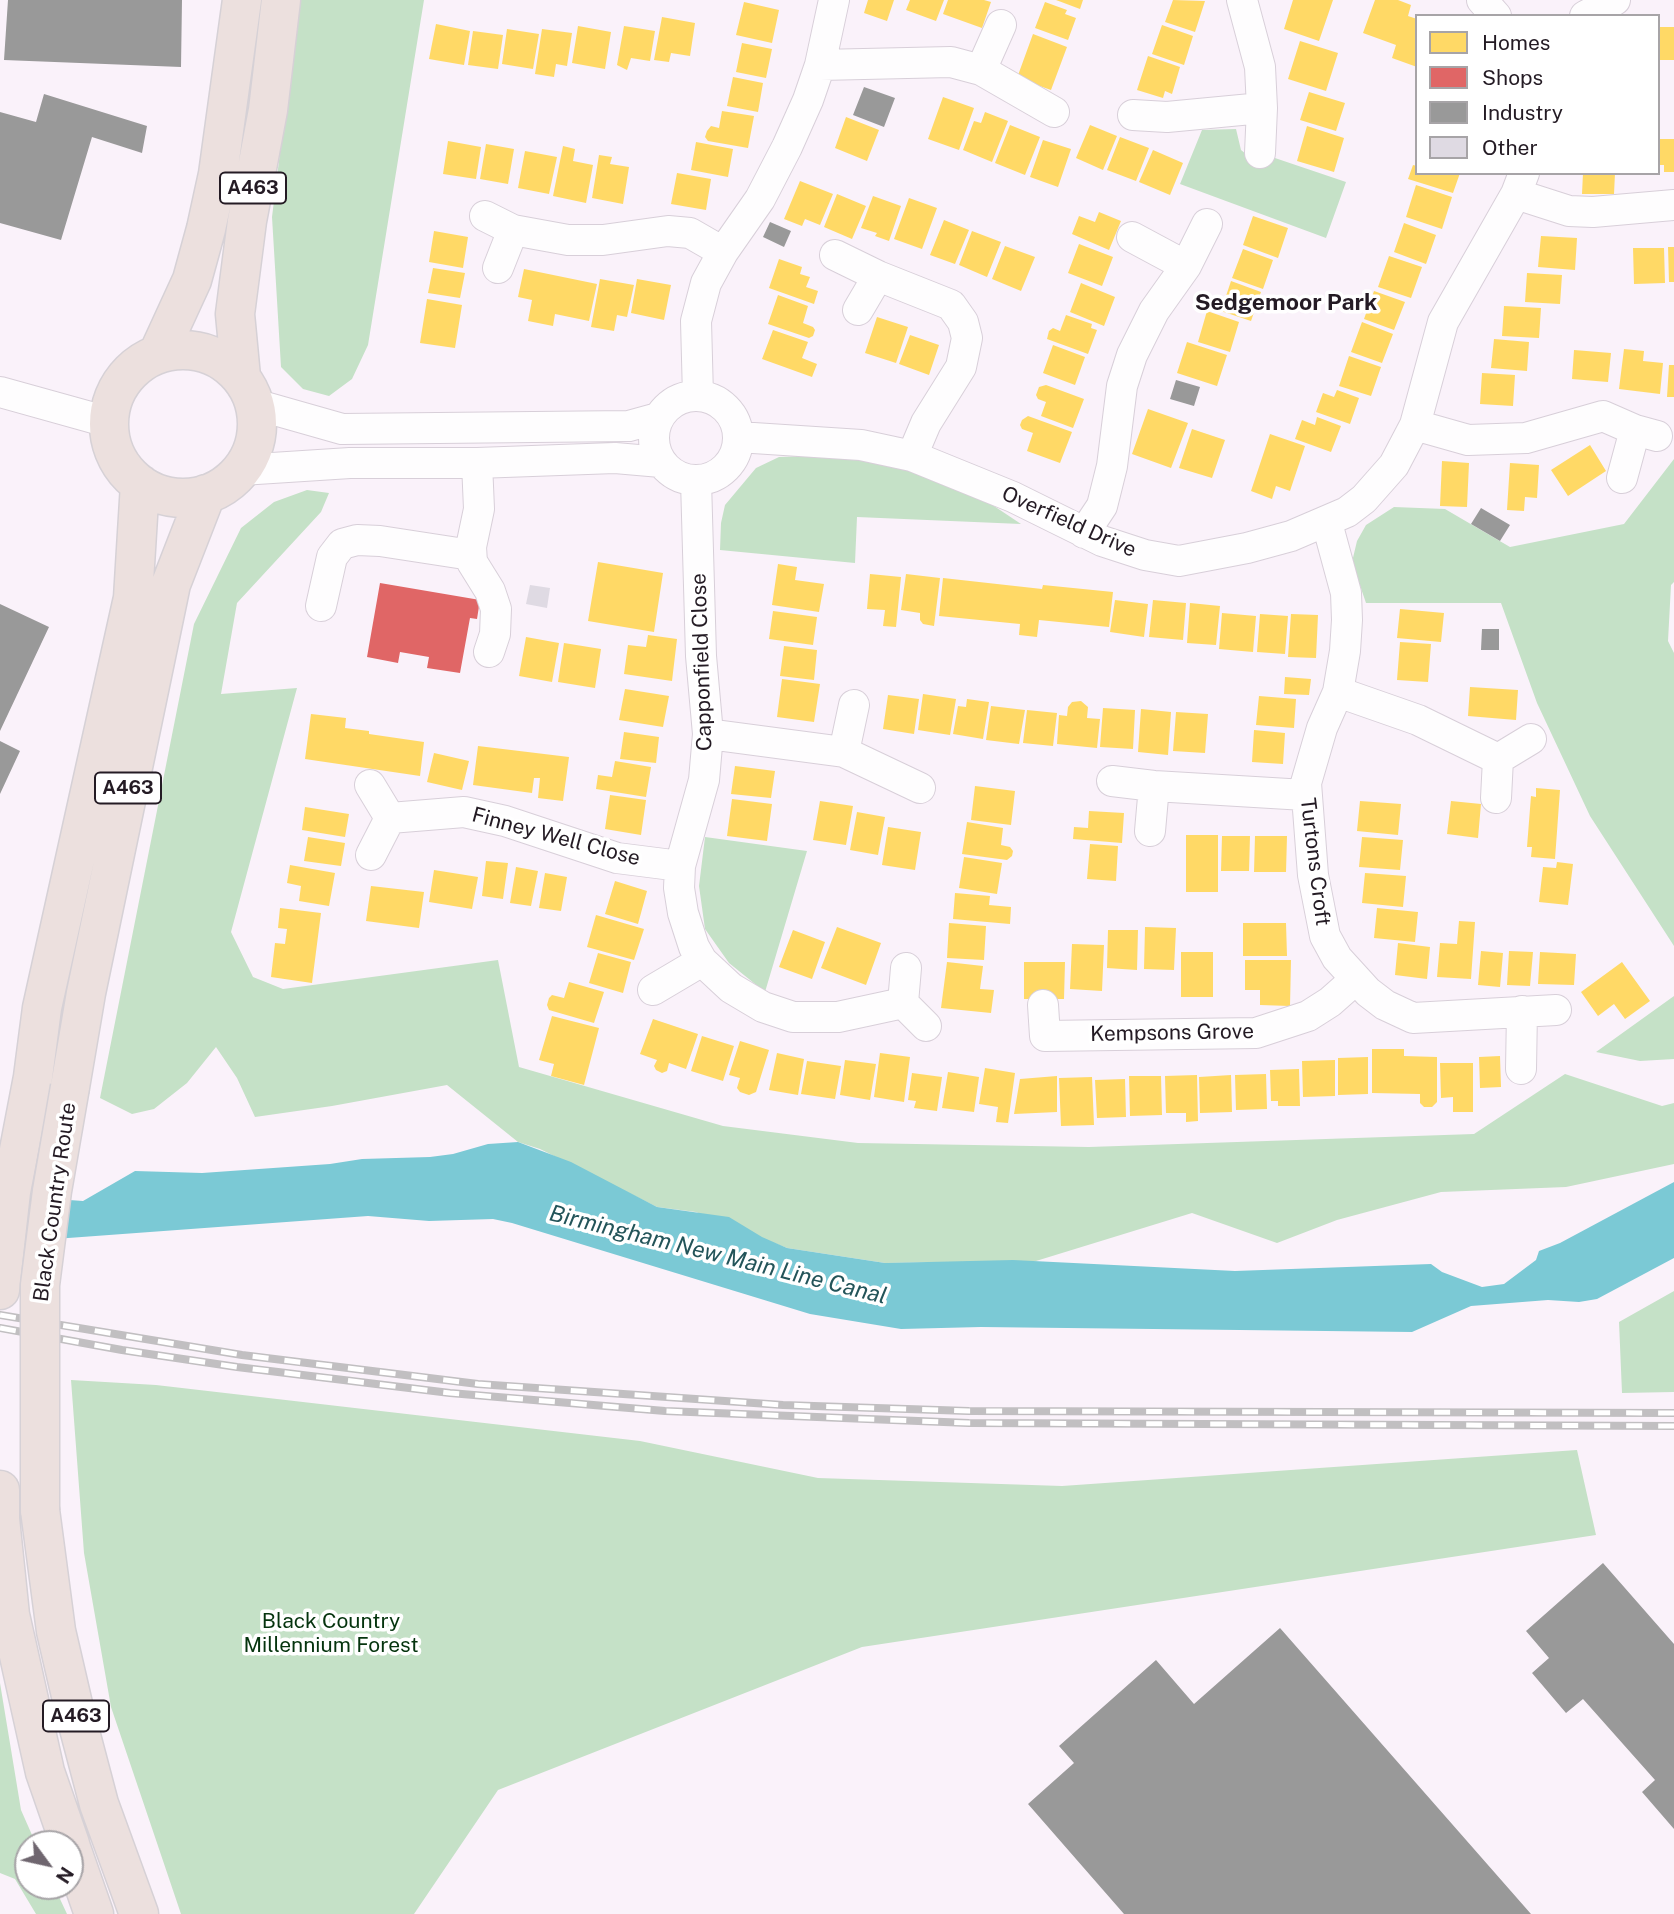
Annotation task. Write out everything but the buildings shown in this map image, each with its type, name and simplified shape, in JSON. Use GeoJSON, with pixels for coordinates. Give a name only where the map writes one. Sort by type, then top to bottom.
{"type":"FeatureCollection","features":[{"type":"Feature","properties":{"kind":"highway","name":"A463"},"geometry":{"type":"LineString","coordinates":[[158,354],[192,280],[206,229],[218,174],[242,0]]}},
{"type":"Feature","properties":{"kind":"highway","name":"A463"},"geometry":{"type":"LineString","coordinates":[[248,390],[235,314],[247,221],[268,110],[281,0]]}},
{"type":"Feature","properties":{"kind":"highway"},"geometry":{"type":"LineString","coordinates":[[186,349],[209,354],[230,366],[248,390],[257,418],[256,439],[241,470],[229,482],[206,494],[175,498],[156,493],[139,484],[116,456],[111,443],[108,422],[114,396],[123,380],[142,362],[158,354],[186,349]]}},
{"type":"Feature","properties":{"kind":"highway","name":"Black Country Route"},"geometry":{"type":"LineString","coordinates":[[0,1290],[11,1192],[33,1077],[42,1008],[133,598],[139,484]]}},
{"type":"Feature","properties":{"kind":"highway","name":"Black Country Route"},"geometry":{"type":"LineString","coordinates":[[139,1914],[99,1804],[56,1631],[40,1510],[40,1285],[52,1191],[86,993],[171,584],[206,494]]}},
{"type":"Feature","properties":{"kind":"highway","name":"A463"},"geometry":{"type":"LineString","coordinates":[[0,1491],[0,1519],[10,1615],[45,1772],[65,1830]]}},
{"type":"Feature","properties":{"kind":"highway","name":"A463"},"geometry":{"type":"LineString","coordinates":[[84,1885],[94,1914]]}},
{"type":"Feature","properties":{"kind":"street"},"geometry":{"type":"LineString","coordinates":[[698,396],[696,321],[706,283],[776,170],[808,100],[820,65],[834,0]]}},
{"type":"Feature","properties":{"kind":"street"},"geometry":{"type":"LineString","coordinates":[[1242,0],[1260,67],[1260,153]]}},
{"type":"Feature","properties":{"kind":"street"},"geometry":{"type":"LineString","coordinates":[[1482,0],[1494,14]]}},
{"type":"Feature","properties":{"kind":"street"},"geometry":{"type":"LineString","coordinates":[[1589,14],[1615,0]]}},
{"type":"Feature","properties":{"kind":"street"},"geometry":{"type":"LineString","coordinates":[[981,69],[1001,25]]}},
{"type":"Feature","properties":{"kind":"street"},"geometry":{"type":"LineString","coordinates":[[820,65],[951,62],[981,69],[1054,112]]}},
{"type":"Feature","properties":{"kind":"street"},"geometry":{"type":"LineString","coordinates":[[1133,116],[1167,117],[1262,108]]}},
{"type":"Feature","properties":{"kind":"street"},"geometry":{"type":"LineString","coordinates":[[1520,184],[1569,211],[1594,212],[1674,205]]}},
{"type":"Feature","properties":{"kind":"street","name":"Overfield Drive"},"geometry":{"type":"LineString","coordinates":[[738,437],[861,445],[912,456],[1013,497],[1084,533],[1145,555],[1179,561],[1247,548],[1291,536],[1347,512],[1394,466],[1415,425],[1443,322],[1520,184]]}},
{"type":"Feature","properties":{"kind":"street"},"geometry":{"type":"LineString","coordinates":[[485,216],[513,230],[568,240],[604,240],[668,231],[690,233],[723,252]]}},
{"type":"Feature","properties":{"kind":"street"},"geometry":{"type":"LineString","coordinates":[[1084,533],[1102,506],[1112,466],[1122,386],[1132,355],[1154,311],[1186,266],[1207,224]]}},
{"type":"Feature","properties":{"kind":"street"},"geometry":{"type":"LineString","coordinates":[[498,268],[513,230]]}},
{"type":"Feature","properties":{"kind":"street"},"geometry":{"type":"LineString","coordinates":[[1132,237],[1186,266]]}},
{"type":"Feature","properties":{"kind":"street"},"geometry":{"type":"LineString","coordinates":[[835,255],[878,276],[951,305],[963,322],[967,338],[961,367],[926,423],[912,456]]}},
{"type":"Feature","properties":{"kind":"street"},"geometry":{"type":"LineString","coordinates":[[858,310],[878,276]]}},
{"type":"Feature","properties":{"kind":"street"},"geometry":{"type":"LineString","coordinates":[[248,390],[342,429],[629,426],[658,418]]}},
{"type":"Feature","properties":{"kind":"street"},"geometry":{"type":"LineString","coordinates":[[0,392],[108,422]]}},
{"type":"Feature","properties":{"kind":"street"},"geometry":{"type":"LineString","coordinates":[[698,396],[717,401],[725,407],[734,421],[738,437],[734,456],[722,472],[714,477],[696,481],[673,474],[655,453],[653,437],[658,418],[677,400],[698,396]]}},
{"type":"Feature","properties":{"kind":"street"},"geometry":{"type":"LineString","coordinates":[[1415,425],[1468,440],[1526,438],[1604,416],[1646,433],[1622,478]]}},
{"type":"Feature","properties":{"kind":"street"},"geometry":{"type":"LineString","coordinates":[[241,470],[350,463],[477,463],[615,458],[661,463]]}},
{"type":"Feature","properties":{"kind":"street"},"geometry":{"type":"LineString","coordinates":[[477,463],[479,509],[471,555],[496,609],[495,634],[489,652]]}},
{"type":"Feature","properties":{"kind":"street","name":"Capponfield Close"},"geometry":{"type":"LineString","coordinates":[[696,481],[701,656],[708,734],[704,780],[680,866],[679,888],[683,913],[694,947],[702,961],[718,978],[748,999],[777,1013],[793,1017],[838,1017],[903,1003]]}},
{"type":"Feature","properties":{"kind":"street","name":"Turtons Croft"},"geometry":{"type":"LineString","coordinates":[[1326,523],[1346,593],[1345,651],[1338,692],[1322,728],[1305,795],[1313,875],[1325,936],[1337,958],[1356,979],[1385,1004],[1413,1018],[1556,1010]]}},
{"type":"Feature","properties":{"kind":"street"},"geometry":{"type":"LineString","coordinates":[[321,606],[332,556],[342,544],[357,540],[380,541],[471,555]]}},
{"type":"Feature","properties":{"kind":"street"},"geometry":{"type":"LineString","coordinates":[[1338,692],[1418,720],[1498,759]]}},
{"type":"Feature","properties":{"kind":"street"},"geometry":{"type":"LineString","coordinates":[[844,752],[854,705]]}},
{"type":"Feature","properties":{"kind":"street"},"geometry":{"type":"LineString","coordinates":[[708,734],[844,752],[920,788]]}},
{"type":"Feature","properties":{"kind":"street"},"geometry":{"type":"LineString","coordinates":[[1498,759],[1531,739]]}},
{"type":"Feature","properties":{"kind":"street"},"geometry":{"type":"LineString","coordinates":[[1496,798],[1498,759]]}},
{"type":"Feature","properties":{"kind":"street"},"geometry":{"type":"LineString","coordinates":[[1112,781],[1305,795]]}},
{"type":"Feature","properties":{"kind":"street"},"geometry":{"type":"LineString","coordinates":[[370,785],[390,818],[371,855]]}},
{"type":"Feature","properties":{"kind":"street"},"geometry":{"type":"LineString","coordinates":[[1150,831],[1154,786]]}},
{"type":"Feature","properties":{"kind":"street","name":"Finney Well Close"},"geometry":{"type":"LineString","coordinates":[[390,818],[464,812],[505,821],[617,858],[680,866]]}},
{"type":"Feature","properties":{"kind":"street"},"geometry":{"type":"LineString","coordinates":[[653,990],[702,961]]}},
{"type":"Feature","properties":{"kind":"street"},"geometry":{"type":"LineString","coordinates":[[906,968],[903,1003],[926,1026]]}},
{"type":"Feature","properties":{"kind":"street","name":"Kempsons Grove"},"geometry":{"type":"LineString","coordinates":[[1043,1004],[1045,1036],[1256,1033],[1308,1016],[1330,1002],[1356,979]]}},
{"type":"Feature","properties":{"kind":"street"},"geometry":{"type":"LineString","coordinates":[[1521,1069],[1522,1011]]}},
{"type":"Feature","properties":{"kind":"green space"},"geometry":{"type":"Polygon","coordinates":[[[299,0],[424,0],[368,345],[352,379],[329,396],[303,389],[281,367],[272,217],[299,0]]]}},
{"type":"Feature","properties":{"kind":"green space"},"geometry":{"type":"Polygon","coordinates":[[[1236,129],[1241,150],[1261,166],[1269,156],[1346,182],[1326,238],[1180,184],[1202,130],[1236,129]]]}},
{"type":"Feature","properties":{"kind":"green space"},"geometry":{"type":"Polygon","coordinates":[[[835,455],[889,463],[982,498],[1021,524],[857,517],[855,563],[720,550],[725,505],[756,468],[779,457],[835,455]]]}},
{"type":"Feature","properties":{"kind":"green space"},"geometry":{"type":"Polygon","coordinates":[[[1674,459],[1674,582],[1671,585],[1668,641],[1674,653],[1674,946],[1590,816],[1537,703],[1501,603],[1366,603],[1352,562],[1357,541],[1366,525],[1394,507],[1445,509],[1510,547],[1624,524],[1674,459]]]}},
{"type":"Feature","properties":{"kind":"green space"},"geometry":{"type":"Polygon","coordinates":[[[307,490],[329,493],[321,512],[237,603],[221,694],[297,688],[231,932],[253,977],[283,989],[498,960],[519,1067],[723,1126],[858,1143],[1089,1147],[1474,1134],[1565,1074],[1662,1106],[1674,1103],[1674,1164],[1566,1187],[1441,1192],[1337,1220],[1277,1243],[1192,1213],[1036,1261],[885,1263],[787,1248],[696,1212],[657,1207],[540,1149],[518,1142],[447,1085],[255,1117],[237,1078],[216,1047],[187,1083],[154,1109],[132,1114],[100,1098],[194,624],[241,528],[274,502],[307,490]]]}},
{"type":"Feature","properties":{"kind":"green space"},"geometry":{"type":"Polygon","coordinates":[[[705,837],[807,851],[765,992],[729,963],[705,929],[699,886],[705,837]]]}},
{"type":"Feature","properties":{"kind":"green space"},"geometry":{"type":"Polygon","coordinates":[[[1674,996],[1674,1059],[1640,1061],[1596,1052],[1674,996]]]}},
{"type":"Feature","properties":{"kind":"green space"},"geometry":{"type":"Polygon","coordinates":[[[1674,1291],[1674,1392],[1622,1393],[1619,1322],[1674,1291]]]}},
{"type":"Feature","properties":{"kind":"green space","name":"Black Country Millennium Forest"},"geometry":{"type":"Polygon","coordinates":[[[71,1380],[156,1385],[640,1441],[818,1478],[1062,1486],[1577,1450],[1596,1535],[862,1647],[498,1790],[414,1914],[181,1914],[111,1707],[84,1553],[71,1380]]]}},
{"type":"Feature","properties":{"kind":"green space"},"geometry":{"type":"Polygon","coordinates":[[[0,1683],[21,1810],[30,1830],[14,1830],[14,1879],[0,1873],[0,1683]]]}},
{"type":"Feature","properties":{"kind":"green space"},"geometry":{"type":"Polygon","coordinates":[[[28,1900],[60,1900],[67,1914],[36,1914],[28,1900]]]}},
{"type":"Feature","properties":{"kind":"water","name":"Birmingham New Main Line Canal"},"geometry":{"type":"Polygon","coordinates":[[[518,1142],[571,1162],[657,1207],[729,1217],[787,1248],[885,1263],[1013,1260],[1235,1271],[1431,1264],[1442,1272],[1482,1287],[1504,1284],[1536,1260],[1539,1251],[1560,1243],[1674,1182],[1674,1258],[1597,1299],[1471,1306],[1412,1332],[981,1327],[901,1329],[810,1314],[493,1219],[429,1221],[368,1216],[0,1243],[0,1195],[83,1201],[135,1171],[202,1173],[330,1164],[362,1159],[430,1157],[453,1154],[488,1144],[518,1142]]]}},
{"type":"Feature","properties":{"kind":"railway"},"geometry":{"type":"LineString","coordinates":[[0,1315],[242,1355],[478,1384],[783,1405],[969,1411],[1674,1413]]}},
{"type":"Feature","properties":{"kind":"railway"},"geometry":{"type":"LineString","coordinates":[[0,1328],[237,1367],[450,1393],[665,1411],[969,1423],[1674,1426]]}},
{"type":"Feature","properties":{"kind":"district","name":"Sedgemoor Park"},"geometry":{"type":"Point","coordinates":[1286,303]}}]}
